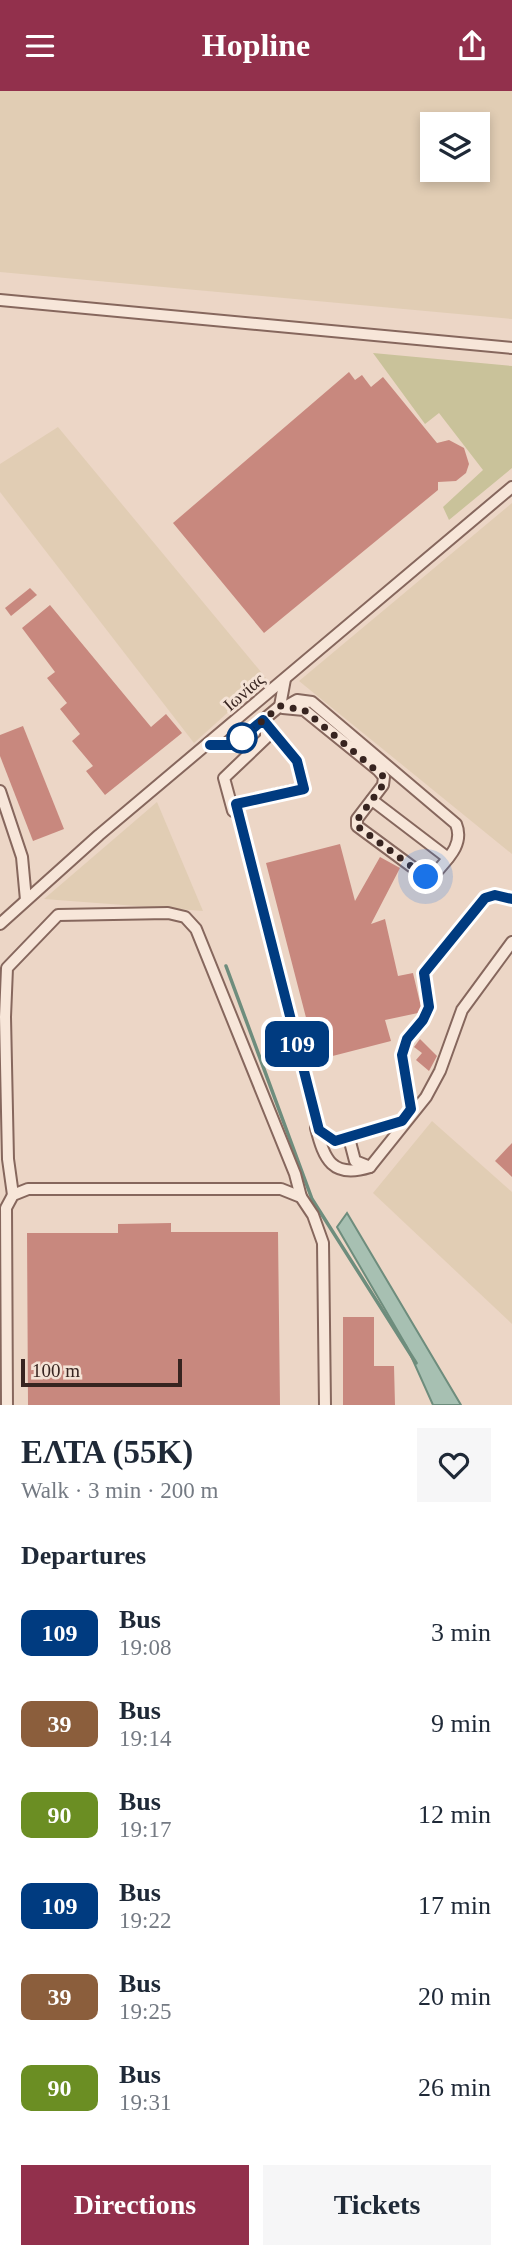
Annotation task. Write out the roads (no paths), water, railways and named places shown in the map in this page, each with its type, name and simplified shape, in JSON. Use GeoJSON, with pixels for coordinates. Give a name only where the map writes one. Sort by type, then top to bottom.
{"type":"FeatureCollection","features":[{"type":"Feature","properties":{"kind":"street"},"geometry":{"type":"LineString","coordinates":[[0,300],[512,348]]}},
{"type":"Feature","properties":{"kind":"street","name":"Ιωνίας"},"geometry":{"type":"LineString","coordinates":[[0,923],[99,835],[210,745],[512,487]]}},
{"type":"Feature","properties":{"kind":"street"},"geometry":{"type":"LineString","coordinates":[[282,707],[285,679]]}},
{"type":"Feature","properties":{"kind":"street"},"geometry":{"type":"LineString","coordinates":[[210,745],[233,745],[282,707],[297,700],[312,702],[456,824],[460,834],[457,845],[432,877],[426,877],[357,826],[357,820],[383,785],[384,777],[379,770],[304,710],[282,707]]}},
{"type":"Feature","properties":{"kind":"street"},"geometry":{"type":"LineString","coordinates":[[264,722],[297,761],[304,789],[236,804],[319,1130],[335,1141],[402,1121],[411,1109],[402,1055],[407,1039],[423,1020],[429,1007],[424,973],[485,898],[495,895],[512,899]]}},
{"type":"Feature","properties":{"kind":"street"},"geometry":{"type":"LineString","coordinates":[[264,722],[266,738],[224,778],[324,1158],[348,1170],[370,1167],[426,1097],[440,1071],[462,1010],[512,942]]}},
{"type":"Feature","properties":{"kind":"street"},"geometry":{"type":"LineString","coordinates":[[0,791],[22,857],[26,900]]}},
{"type":"Feature","properties":{"kind":"street"},"geometry":{"type":"LineString","coordinates":[[372,800],[447,858]]}},
{"type":"Feature","properties":{"kind":"street"},"geometry":{"type":"LineString","coordinates":[[13,1195],[8,1159],[5,1017],[7,968],[58,915],[155,913],[184,917],[196,929],[295,1174],[301,1197],[313,1215],[323,1243],[325,1405]]}},
{"type":"Feature","properties":{"kind":"street"},"geometry":{"type":"LineString","coordinates":[[349,1138],[355,1161],[370,1167]]}},
{"type":"Feature","properties":{"kind":"street"},"geometry":{"type":"LineString","coordinates":[[7,1405],[6,1217],[9,1200],[13,1195],[28,1189],[281,1189],[301,1197]]}},
{"type":"Feature","properties":{"kind":"waterway"},"geometry":{"type":"LineString","coordinates":[[226,966],[312,1199],[416,1363]]}}]}
